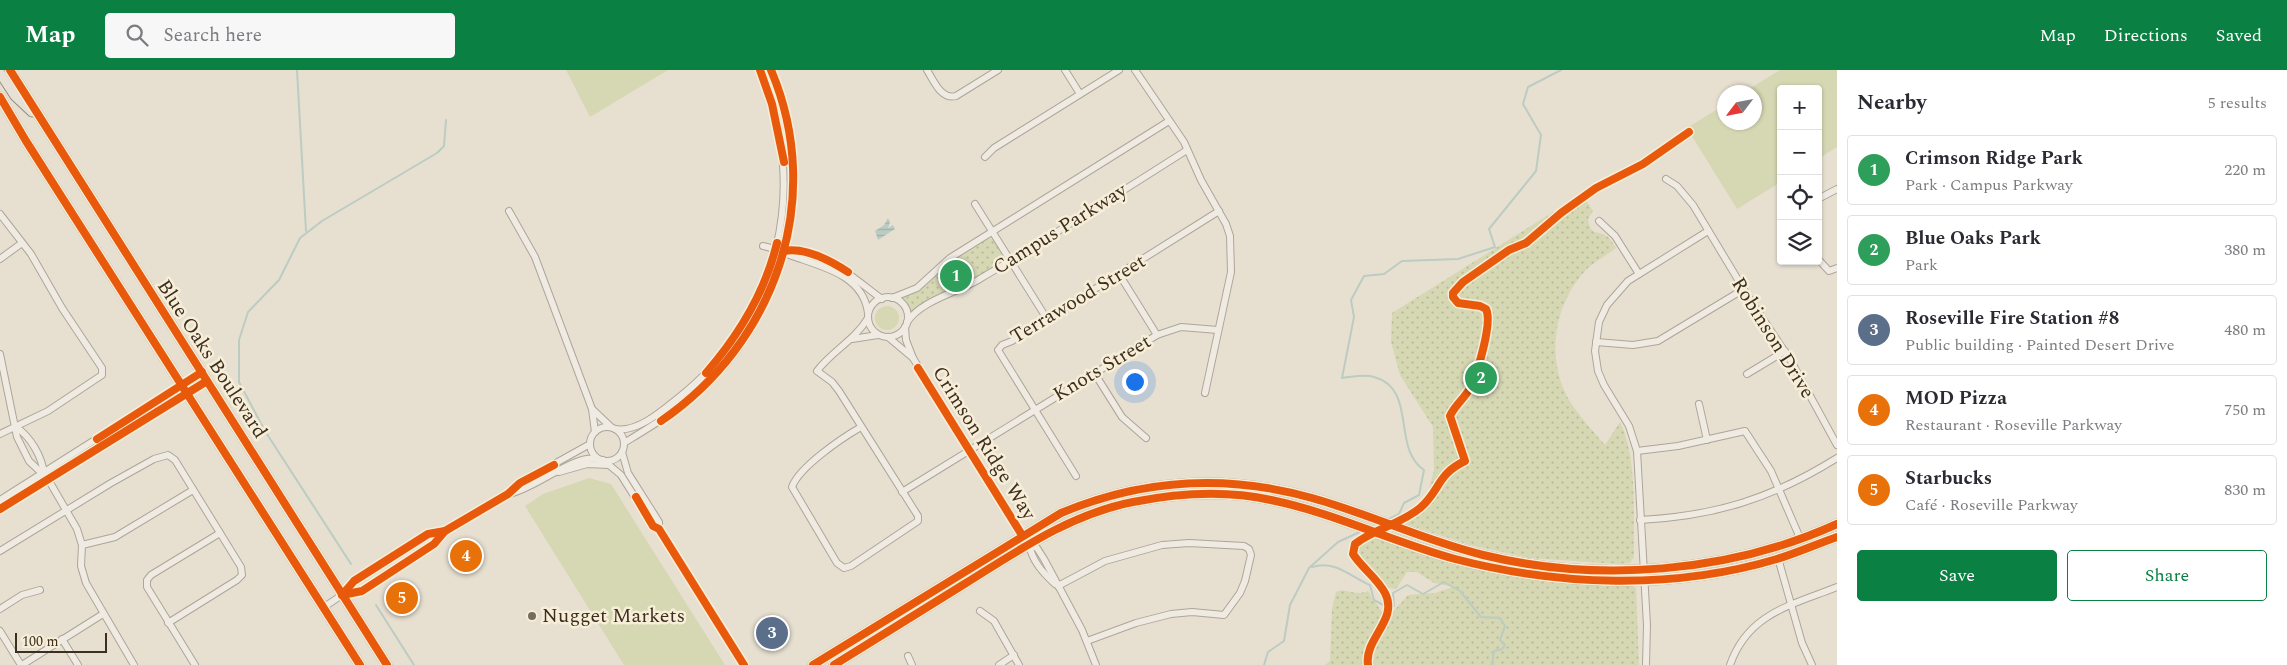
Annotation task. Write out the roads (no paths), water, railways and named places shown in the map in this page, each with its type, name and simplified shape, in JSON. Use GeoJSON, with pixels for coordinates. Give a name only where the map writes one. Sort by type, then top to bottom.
{"type":"FeatureCollection","features":[{"type":"Feature","properties":{"kind":"main road","name":"Blue Oaks Boulevard"},"geometry":{"type":"LineString","coordinates":[[10,70],[38,117],[387,665]]}},
{"type":"Feature","properties":{"kind":"main road"},"geometry":{"type":"LineString","coordinates":[[0,73],[15,96],[38,117]]}},
{"type":"Feature","properties":{"kind":"main road","name":"Blue Oaks Boulevard"},"geometry":{"type":"LineString","coordinates":[[0,97],[26,142],[360,665]]}},
{"type":"Feature","properties":{"kind":"main road"},"geometry":{"type":"LineString","coordinates":[[813,665],[1022,535],[1061,513],[1102,497],[1148,487],[1188,483],[1236,483],[1275,489],[1313,498],[1456,548],[1531,565],[1578,569],[1643,568],[1718,560],[1752,554],[1837,524]]}},
{"type":"Feature","properties":{"kind":"main road"},"geometry":{"type":"LineString","coordinates":[[834,665],[1029,544],[1064,525],[1097,512],[1131,502],[1190,494],[1234,494],[1272,500],[1452,558],[1513,572],[1552,578],[1644,580],[1724,571],[1778,558],[1837,536]]}},
{"type":"Feature","properties":{"kind":"main road"},"geometry":{"type":"LineString","coordinates":[[1022,535],[1029,544]]}},
{"type":"Feature","properties":{"kind":"street"},"geometry":{"type":"LineString","coordinates":[[595,432],[602,428],[630,429],[671,404],[705,374],[745,322],[766,278],[776,249],[782,218],[785,170],[775,114],[760,70]]}},
{"type":"Feature","properties":{"kind":"street"},"geometry":{"type":"LineString","coordinates":[[624,443],[684,404],[729,360],[760,313],[774,281],[784,251],[792,204],[792,158],[786,119],[771,70]]}},
{"type":"Feature","properties":{"kind":"street"},"geometry":{"type":"LineString","coordinates":[[928,70],[942,93],[950,97],[956,96],[996,70]]}},
{"type":"Feature","properties":{"kind":"street"},"geometry":{"type":"LineString","coordinates":[[1065,70],[1080,94]]}},
{"type":"Feature","properties":{"kind":"street"},"geometry":{"type":"LineString","coordinates":[[985,157],[994,148],[1119,70]]}},
{"type":"Feature","properties":{"kind":"street"},"geometry":{"type":"LineString","coordinates":[[1135,70],[1187,150],[1201,180],[1220,211],[1230,236],[1232,263],[1204,393]]}},
{"type":"Feature","properties":{"kind":"street","name":"Campus Parkway"},"geometry":{"type":"LineString","coordinates":[[892,298],[917,288],[950,258],[1169,121]]}},
{"type":"Feature","properties":{"kind":"street","name":"Campus Parkway"},"geometry":{"type":"LineString","coordinates":[[906,324],[926,305],[967,287],[1011,261],[1187,150]]}},
{"type":"Feature","properties":{"kind":"street","name":"Robinson Drive"},"geometry":{"type":"LineString","coordinates":[[1666,179],[1685,194],[1744,290],[1785,351],[1837,445]]}},
{"type":"Feature","properties":{"kind":"street"},"geometry":{"type":"LineString","coordinates":[[1822,198],[1837,189]]}},
{"type":"Feature","properties":{"kind":"street"},"geometry":{"type":"LineString","coordinates":[[975,204],[1047,319]]}},
{"type":"Feature","properties":{"kind":"street","name":"Terrawood Street"},"geometry":{"type":"LineString","coordinates":[[1035,410],[998,350],[1002,345],[1012,341],[1220,211]]}},
{"type":"Feature","properties":{"kind":"street"},"geometry":{"type":"LineString","coordinates":[[342,595],[362,591],[434,544],[445,531],[508,494],[520,483],[590,444],[595,432],[592,410],[535,257],[509,212]]}},
{"type":"Feature","properties":{"kind":"street"},"geometry":{"type":"LineString","coordinates":[[0,214],[22,243],[102,368],[102,375],[48,411],[0,434]]}},
{"type":"Feature","properties":{"kind":"street"},"geometry":{"type":"LineString","coordinates":[[1599,221],[1615,236],[1639,274]]}},
{"type":"Feature","properties":{"kind":"street"},"geometry":{"type":"LineString","coordinates":[[1646,665],[1644,580],[1636,451],[1629,426],[1604,385],[1598,371],[1596,342],[1599,322],[1607,305],[1620,288],[1708,231]]}},
{"type":"Feature","properties":{"kind":"street"},"geometry":{"type":"LineString","coordinates":[[0,259],[22,243]]}},
{"type":"Feature","properties":{"kind":"street"},"geometry":{"type":"LineString","coordinates":[[763,246],[784,251],[791,256],[826,267],[854,283],[865,298],[871,328],[878,335]]}},
{"type":"Feature","properties":{"kind":"street"},"geometry":{"type":"LineString","coordinates":[[784,251],[792,249],[807,253],[836,265],[882,298]]}},
{"type":"Feature","properties":{"kind":"street"},"geometry":{"type":"LineString","coordinates":[[1822,263],[1829,271],[1837,268]]}},
{"type":"Feature","properties":{"kind":"street"},"geometry":{"type":"LineString","coordinates":[[1119,274],[1157,335]]}},
{"type":"Feature","properties":{"kind":"street"},"geometry":{"type":"LineString","coordinates":[[1596,342],[1634,345],[1658,341],[1744,290]]}},
{"type":"Feature","properties":{"kind":"street"},"geometry":{"type":"LineString","coordinates":[[851,340],[878,335],[888,337],[898,334],[906,324],[904,307],[892,298],[882,298],[873,304],[851,340],[835,351],[817,371],[832,382],[861,426],[918,516],[918,521],[851,566],[844,568],[837,563],[792,488],[796,479],[830,446],[861,426]]}},
{"type":"Feature","properties":{"kind":"street","name":"Crimson Ridge Way"},"geometry":{"type":"LineString","coordinates":[[906,324],[906,340],[913,358],[1022,535]]}},
{"type":"Feature","properties":{"kind":"street","name":"Knots Street"},"geometry":{"type":"LineString","coordinates":[[902,492],[1157,335],[1181,327],[1218,330]]}},
{"type":"Feature","properties":{"kind":"street","name":"Crimson Ridge Way"},"geometry":{"type":"LineString","coordinates":[[888,337],[913,358]]}},
{"type":"Feature","properties":{"kind":"street"},"geometry":{"type":"LineString","coordinates":[[1747,374],[1785,351]]}},
{"type":"Feature","properties":{"kind":"street"},"geometry":{"type":"LineString","coordinates":[[0,354],[17,437],[33,467],[46,476]]}},
{"type":"Feature","properties":{"kind":"street"},"geometry":{"type":"LineString","coordinates":[[0,508],[202,372]]}},
{"type":"Feature","properties":{"kind":"street"},"geometry":{"type":"LineString","coordinates":[[1096,374],[1122,416],[1146,438]]}},
{"type":"Feature","properties":{"kind":"street"},"geometry":{"type":"LineString","coordinates":[[0,500],[46,476],[207,381]]}},
{"type":"Feature","properties":{"kind":"street"},"geometry":{"type":"LineString","coordinates":[[1699,404],[1707,440]]}},
{"type":"Feature","properties":{"kind":"street"},"geometry":{"type":"LineString","coordinates":[[592,410],[622,435],[624,443],[622,452],[628,473],[659,522],[659,528],[744,665]]}},
{"type":"Feature","properties":{"kind":"street"},"geometry":{"type":"LineString","coordinates":[[1035,410],[1076,476]]}},
{"type":"Feature","properties":{"kind":"street"},"geometry":{"type":"LineString","coordinates":[[16,427],[24,432],[42,461],[46,476],[77,529],[82,545],[81,566],[83,574],[103,614],[134,665]]}},
{"type":"Feature","properties":{"kind":"street"},"geometry":{"type":"LineString","coordinates":[[1636,451],[1707,440],[1745,431],[1765,460],[1800,538]]}},
{"type":"Feature","properties":{"kind":"street"},"geometry":{"type":"LineString","coordinates":[[590,444],[593,453],[621,475],[653,526],[659,528]]}},
{"type":"Feature","properties":{"kind":"street"},"geometry":{"type":"LineString","coordinates":[[23,450],[32,445]]}},
{"type":"Feature","properties":{"kind":"street"},"geometry":{"type":"LineString","coordinates":[[558,472],[616,458],[622,452]]}},
{"type":"Feature","properties":{"kind":"street"},"geometry":{"type":"LineString","coordinates":[[0,551],[154,459],[168,455],[175,460],[241,568],[242,575],[238,580],[168,623]]}},
{"type":"Feature","properties":{"kind":"street"},"geometry":{"type":"LineString","coordinates":[[508,494],[524,490],[574,461],[591,457],[604,461]]}},
{"type":"Feature","properties":{"kind":"street"},"geometry":{"type":"LineString","coordinates":[[1640,520],[1700,515],[1728,509],[1780,490],[1837,458]]}},
{"type":"Feature","properties":{"kind":"street"},"geometry":{"type":"LineString","coordinates":[[82,545],[115,537],[193,490]]}},
{"type":"Feature","properties":{"kind":"street"},"geometry":{"type":"LineString","coordinates":[[324,607],[342,595],[354,581],[428,534],[445,531]]}},
{"type":"Feature","properties":{"kind":"street"},"geometry":{"type":"LineString","coordinates":[[195,665],[147,587],[146,580],[150,575],[220,533]]}},
{"type":"Feature","properties":{"kind":"street","name":"Crimson Ridge Way"},"geometry":{"type":"LineString","coordinates":[[1029,544],[1031,554],[1058,586],[1087,642],[1096,665]]}},
{"type":"Feature","properties":{"kind":"street"},"geometry":{"type":"LineString","coordinates":[[1058,586],[1105,561],[1162,545],[1216,544],[1244,546],[1249,549],[1251,555],[1245,581],[1240,593],[1224,615],[1192,612],[1171,614],[1136,623],[1087,642]]}},
{"type":"Feature","properties":{"kind":"street"},"geometry":{"type":"LineString","coordinates":[[1778,558],[1790,604],[1804,648],[1812,665]]}},
{"type":"Feature","properties":{"kind":"street"},"geometry":{"type":"LineString","coordinates":[[1730,665],[1738,647],[1751,629],[1773,612],[1837,587]]}},
{"type":"Feature","properties":{"kind":"street"},"geometry":{"type":"LineString","coordinates":[[0,608],[22,595],[40,590]]}},
{"type":"Feature","properties":{"kind":"street"},"geometry":{"type":"LineString","coordinates":[[980,611],[994,621],[1019,665]]}},
{"type":"Feature","properties":{"kind":"street"},"geometry":{"type":"LineString","coordinates":[[0,631],[21,665],[103,614]]}},
{"type":"Feature","properties":{"kind":"street"},"geometry":{"type":"LineString","coordinates":[[62,639],[78,665]]}},
{"type":"Feature","properties":{"kind":"street"},"geometry":{"type":"LineString","coordinates":[[999,665],[1014,655]]}},
{"type":"Feature","properties":{"kind":"street"},"geometry":{"type":"LineString","coordinates":[[908,656],[912,665]]}},
{"type":"Feature","properties":{"kind":"waterway"},"geometry":{"type":"LineString","coordinates":[[297,70],[306,231]]}},
{"type":"Feature","properties":{"kind":"waterway"},"geometry":{"type":"LineString","coordinates":[[1387,520],[1399,514],[1404,503],[1419,495],[1424,470],[1414,460],[1408,448],[1396,394],[1387,384],[1374,377],[1342,378],[1354,317],[1351,300],[1364,276],[1384,274],[1402,261],[1458,259],[1495,247],[1489,229],[1536,171],[1541,135],[1523,104],[1528,87],[1561,70]]}},
{"type":"Feature","properties":{"kind":"waterway"},"geometry":{"type":"LineString","coordinates":[[351,564],[265,431],[239,382],[239,340],[248,312],[279,280],[300,238],[322,221],[437,153],[444,146],[446,120]]}},
{"type":"Feature","properties":{"kind":"waterway"},"geometry":{"type":"LineString","coordinates":[[1264,665],[1268,652],[1284,641],[1290,605],[1309,568],[1338,542],[1362,531]]}},
{"type":"Feature","properties":{"kind":"waterway"},"geometry":{"type":"LineString","coordinates":[[1312,567],[1321,565],[1335,567],[1370,585],[1374,600],[1385,606]]}},
{"type":"Feature","properties":{"kind":"waterway"},"geometry":{"type":"LineString","coordinates":[[1389,608],[1394,606],[1393,593],[1407,585],[1423,594],[1444,582],[1460,591],[1481,617],[1500,618],[1505,626],[1500,640],[1505,645],[1502,649],[1494,651],[1492,665]]}},
{"type":"Feature","properties":{"kind":"waterway"},"geometry":{"type":"LineString","coordinates":[[376,605],[414,665]]}},
{"type":"Feature","properties":{"kind":"place","name":"Crimson Ridge Park"},"geometry":{"type":"Point","coordinates":[956,276]}},
{"type":"Feature","properties":{"kind":"place","name":"Blue Oaks Park"},"geometry":{"type":"Point","coordinates":[1481,378]}},
{"type":"Feature","properties":{"kind":"place","name":"MOD Pizza"},"geometry":{"type":"Point","coordinates":[466,556]}},
{"type":"Feature","properties":{"kind":"place","name":"Starbucks"},"geometry":{"type":"Point","coordinates":[402,598]}},
{"type":"Feature","properties":{"kind":"place","name":"Nugget Markets"},"geometry":{"type":"Point","coordinates":[532,616]}},
{"type":"Feature","properties":{"kind":"place","name":"Roseville Fire Station #8"},"geometry":{"type":"Point","coordinates":[772,633]}}]}
